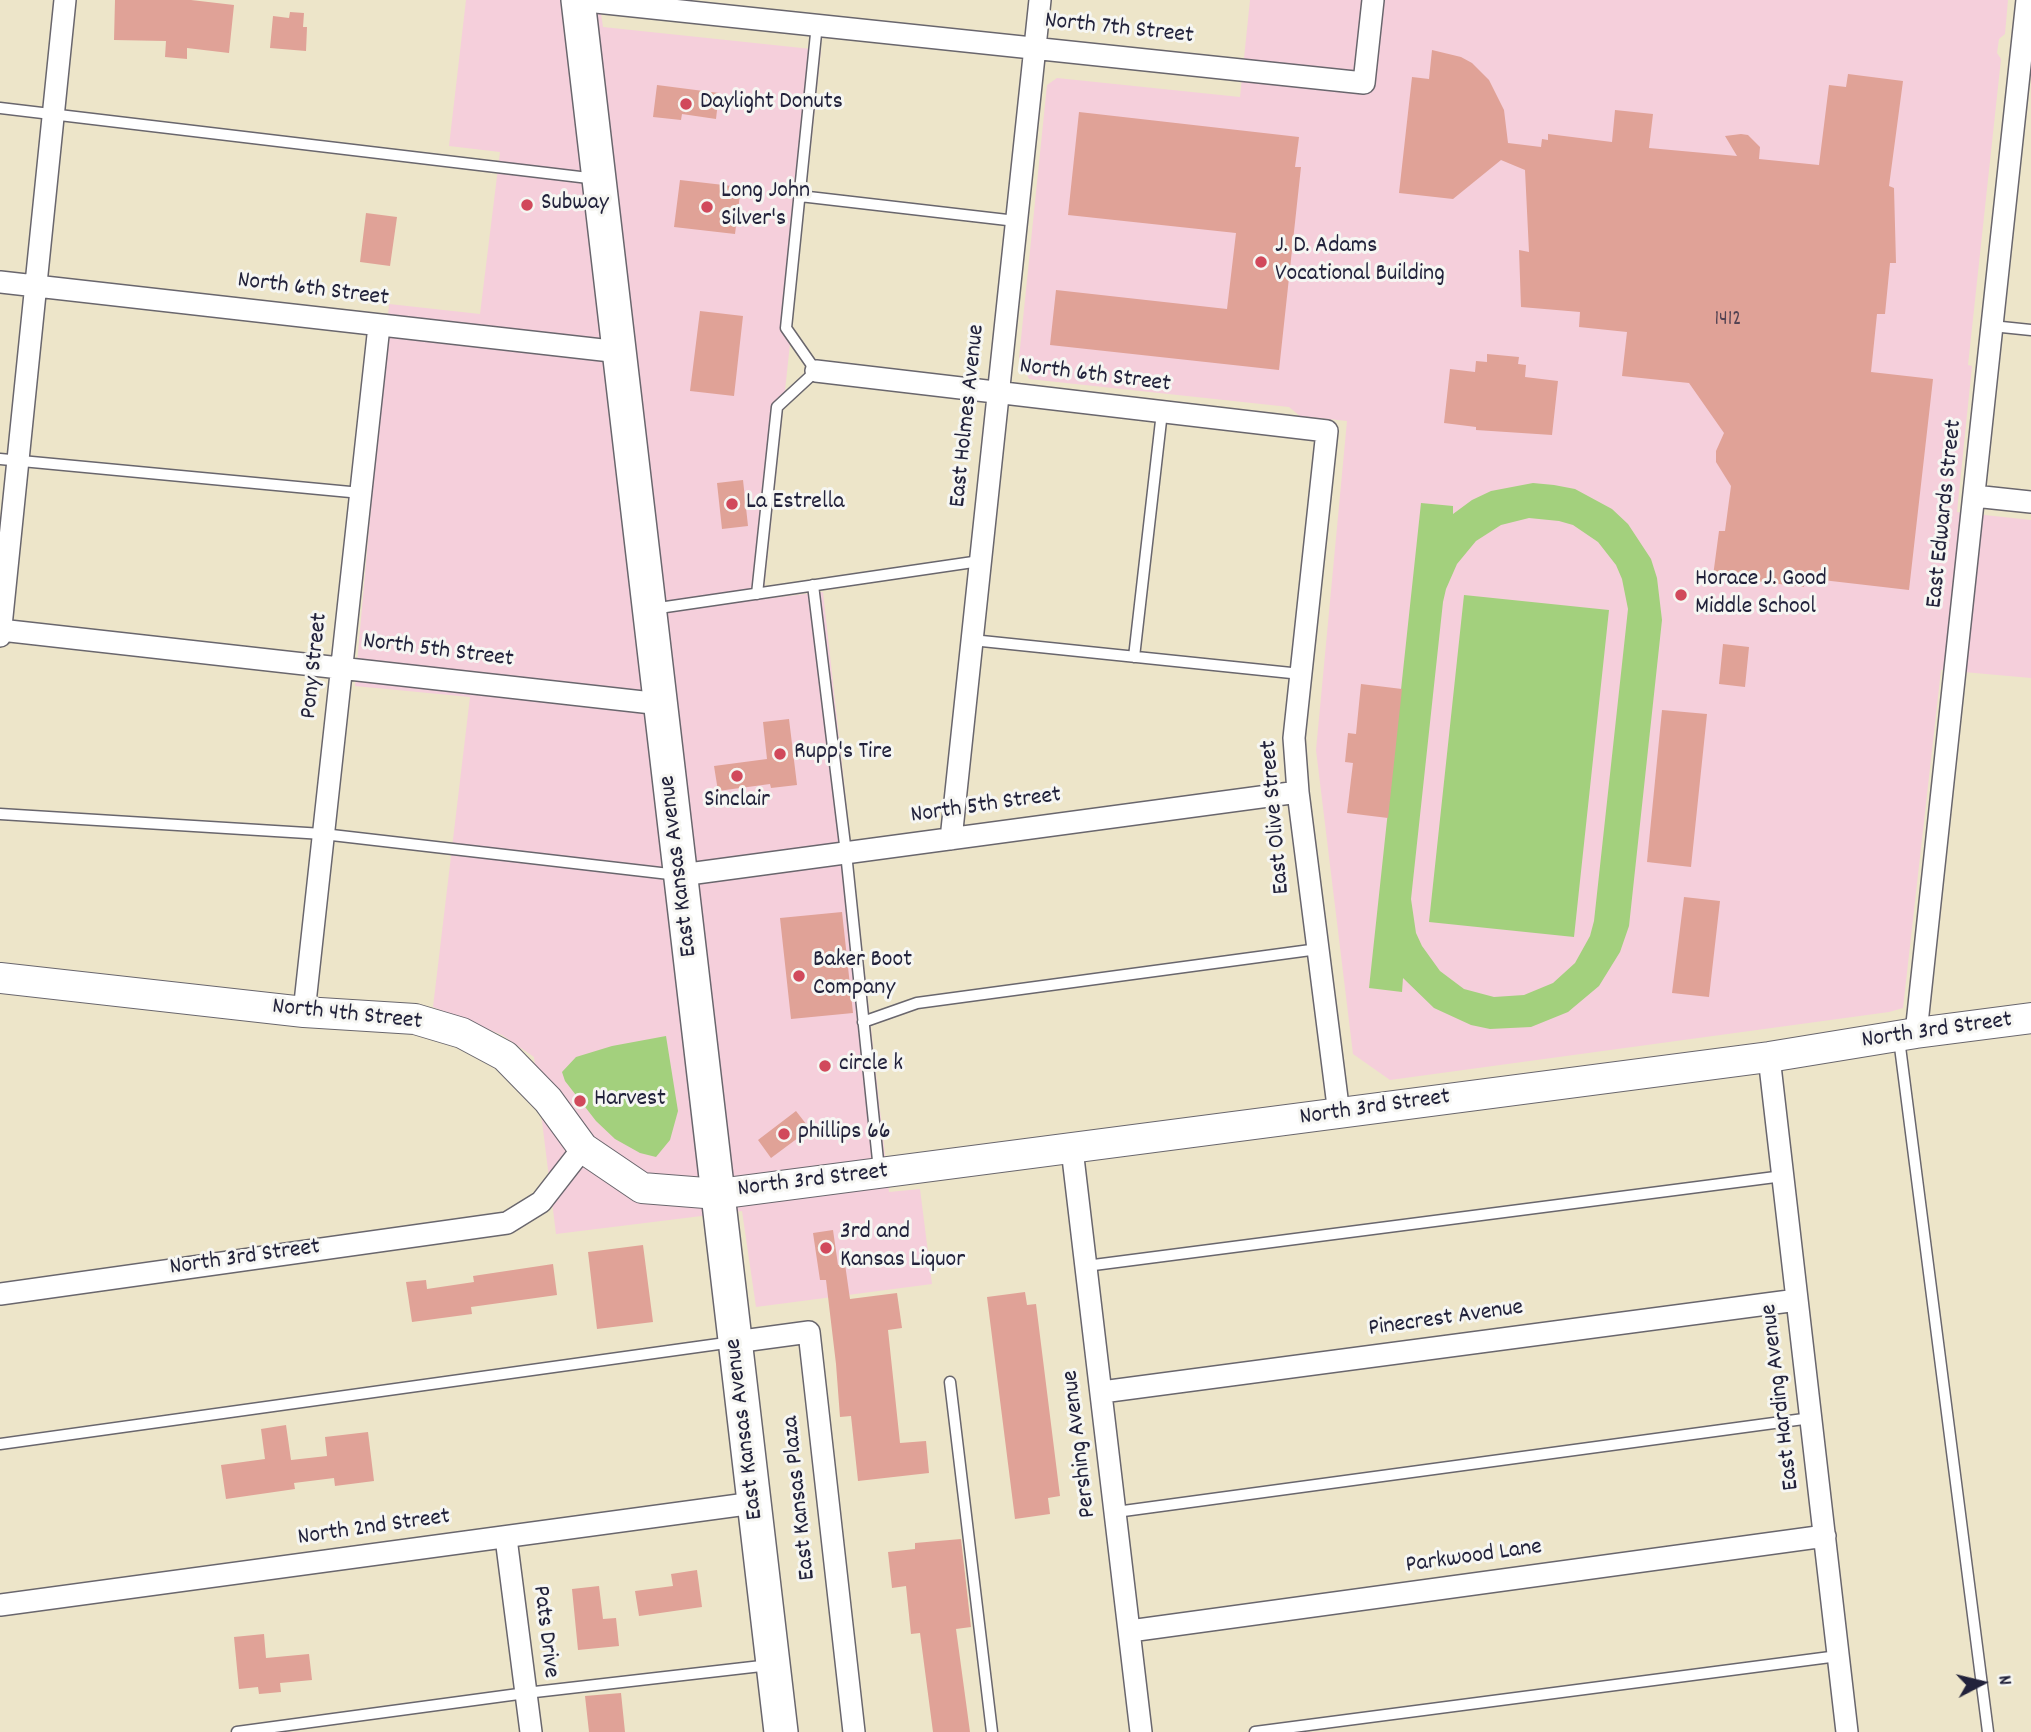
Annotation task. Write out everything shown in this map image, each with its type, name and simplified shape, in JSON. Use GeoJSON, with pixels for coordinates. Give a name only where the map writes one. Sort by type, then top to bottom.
{"type":"FeatureCollection","features":[{"type":"Feature","properties":{"kind":"main road","name":"East Kansas Avenue"},"geometry":{"type":"LineString","coordinates":[[578,0],[781,1732]]}},
{"type":"Feature","properties":{"kind":"main road","name":"North 4th Street"},"geometry":{"type":"LineString","coordinates":[[0,978],[304,1012],[415,1019],[462,1033],[505,1056],[548,1100],[583,1148],[642,1188],[718,1194]]}},
{"type":"Feature","properties":{"kind":"main road","name":"North 3rd Street"},"geometry":{"type":"LineString","coordinates":[[718,1194],[1769,1057],[2031,1018]]}},
{"type":"Feature","properties":{"kind":"street"},"geometry":{"type":"LineString","coordinates":[[0,636],[9,460],[36,286],[65,0]]}},
{"type":"Feature","properties":{"kind":"street","name":"North 7th Street"},"geometry":{"type":"LineString","coordinates":[[578,0],[1364,83],[1373,0]]}},
{"type":"Feature","properties":{"kind":"street","name":"East Holmes Avenue"},"geometry":{"type":"LineString","coordinates":[[951,839],[1040,0]]}},
{"type":"Feature","properties":{"kind":"street","name":"East Edwards Street"},"geometry":{"type":"LineString","coordinates":[[1907,1035],[1974,495],[1992,326],[2021,153],[2027,0]]}},
{"type":"Feature","properties":{"kind":"street","name":"North 6th Street"},"geometry":{"type":"LineString","coordinates":[[0,282],[620,352]]}},
{"type":"Feature","properties":{"kind":"street","name":"Pony Street"},"geometry":{"type":"LineString","coordinates":[[304,1012],[379,326]]}},
{"type":"Feature","properties":{"kind":"street","name":"North 6th Street"},"geometry":{"type":"LineString","coordinates":[[816,371],[1327,431]]}},
{"type":"Feature","properties":{"kind":"street","name":"East Olive Street"},"geometry":{"type":"LineString","coordinates":[[1327,431],[1294,738],[1298,792],[1339,1114]]}},
{"type":"Feature","properties":{"kind":"street"},"geometry":{"type":"LineString","coordinates":[[1974,495],[2031,502]]}},
{"type":"Feature","properties":{"kind":"street","name":"North 5th Street"},"geometry":{"type":"LineString","coordinates":[[0,630],[661,704]]}},
{"type":"Feature","properties":{"kind":"street","name":"North 5th Street"},"geometry":{"type":"LineString","coordinates":[[681,875],[1298,792]]}},
{"type":"Feature","properties":{"kind":"street","name":"East Harding Avenue"},"geometry":{"type":"LineString","coordinates":[[1769,1057],[1847,1732]]}},
{"type":"Feature","properties":{"kind":"street","name":"North 3rd Street"},"geometry":{"type":"LineString","coordinates":[[0,1294],[507,1223],[541,1202],[583,1148]]}},
{"type":"Feature","properties":{"kind":"street","name":"Pershing Avenue"},"geometry":{"type":"LineString","coordinates":[[1072,1149],[1141,1732]]}},
{"type":"Feature","properties":{"kind":"street","name":"Pinecrest Avenue"},"geometry":{"type":"LineString","coordinates":[[1102,1392],[1797,1300]]}},
{"type":"Feature","properties":{"kind":"street","name":"East Kansas Plaza"},"geometry":{"type":"LineString","coordinates":[[735,1342],[809,1332],[854,1732]]}},
{"type":"Feature","properties":{"kind":"street","name":"North 2nd Street"},"geometry":{"type":"LineString","coordinates":[[0,1605],[754,1503]]}},
{"type":"Feature","properties":{"kind":"street","name":"Parkwood Lane"},"geometry":{"type":"LineString","coordinates":[[1130,1631],[1825,1536]]}},
{"type":"Feature","properties":{"kind":"street","name":"Pats Drive"},"geometry":{"type":"LineString","coordinates":[[506,1538],[531,1732]]}},
{"type":"Feature","properties":{"kind":"lane"},"geometry":{"type":"LineString","coordinates":[[757,594],[777,407],[816,371],[786,328],[817,24]]}},
{"type":"Feature","properties":{"kind":"lane"},"geometry":{"type":"LineString","coordinates":[[0,108],[599,180]]}},
{"type":"Feature","properties":{"kind":"lane"},"geometry":{"type":"LineString","coordinates":[[800,196],[1017,221]]}},
{"type":"Feature","properties":{"kind":"lane"},"geometry":{"type":"LineString","coordinates":[[1992,326],[2031,330]]}},
{"type":"Feature","properties":{"kind":"lane"},"geometry":{"type":"LineString","coordinates":[[1134,657],[1162,412]]}},
{"type":"Feature","properties":{"kind":"lane"},"geometry":{"type":"LineString","coordinates":[[9,460],[361,493]]}},
{"type":"Feature","properties":{"kind":"lane"},"geometry":{"type":"LineString","coordinates":[[649,609],[980,561]]}},
{"type":"Feature","properties":{"kind":"lane"},"geometry":{"type":"LineString","coordinates":[[813,585],[846,853],[880,1173]]}},
{"type":"Feature","properties":{"kind":"lane"},"geometry":{"type":"LineString","coordinates":[[972,640],[1301,674]]}},
{"type":"Feature","properties":{"kind":"lane"},"geometry":{"type":"LineString","coordinates":[[0,814],[323,834],[681,875]]}},
{"type":"Feature","properties":{"kind":"lane"},"geometry":{"type":"LineString","coordinates":[[863,1022],[917,1003],[1318,949]]}},
{"type":"Feature","properties":{"kind":"lane"},"geometry":{"type":"LineString","coordinates":[[1907,1035],[1988,1732]]}},
{"type":"Feature","properties":{"kind":"lane"},"geometry":{"type":"LineString","coordinates":[[1086,1266],[1783,1177]]}},
{"type":"Feature","properties":{"kind":"lane"},"geometry":{"type":"LineString","coordinates":[[0,1444],[735,1342]]}},
{"type":"Feature","properties":{"kind":"lane"},"geometry":{"type":"LineString","coordinates":[[950,1382],[992,1732]]}},
{"type":"Feature","properties":{"kind":"lane"},"geometry":{"type":"LineString","coordinates":[[1116,1512],[1811,1418]]}},
{"type":"Feature","properties":{"kind":"lane"},"geometry":{"type":"LineString","coordinates":[[1255,1732],[1839,1656]]}},
{"type":"Feature","properties":{"kind":"lane"},"geometry":{"type":"LineString","coordinates":[[237,1732],[526,1693],[773,1665]]}},
{"type":"Feature","properties":{"kind":"shaded area"},"geometry":{"type":"Polygon","coordinates":[[[466,0],[599,0],[603,27],[821,50],[763,599],[823,592],[889,1192],[920,1189],[932,1284],[756,1307],[742,1211],[556,1234],[534,1057],[502,1035],[433,1007],[470,697],[355,686],[389,304],[480,314],[500,152],[449,146],[466,0]]]}},
{"type":"Feature","properties":{"kind":"shaded area","name":"Horace J. Good Middle School"},"geometry":{"type":"Polygon","coordinates":[[[1250,0],[2008,0],[2005,34],[1999,39],[1997,53],[2001,59],[1968,365],[1972,366],[1957,512],[2031,520],[2031,678],[1941,670],[1903,1008],[1390,1080],[1353,1054],[1316,750],[1347,421],[1300,416],[1289,407],[1029,379],[1019,358],[1047,85],[1057,78],[1240,97],[1250,0]]]}},
{"type":"Feature","properties":{"kind":"green space"},"geometry":{"type":"Polygon","coordinates":[[[1533,483],[1554,485],[1575,489],[1612,509],[1628,524],[1651,559],[1657,578],[1662,620],[1629,926],[1620,952],[1599,986],[1568,1012],[1531,1027],[1490,1029],[1471,1025],[1434,1008],[1403,978],[1402,992],[1369,988],[1421,503],[1453,506],[1453,514],[1472,500],[1491,491],[1533,483]],[[1529,518],[1501,525],[1476,541],[1457,564],[1443,602],[1411,899],[1416,933],[1440,971],[1464,989],[1494,997],[1524,995],[1553,983],[1575,963],[1590,936],[1594,921],[1628,609],[1622,579],[1616,565],[1598,542],[1573,525],[1529,518]]]}},
{"type":"Feature","properties":{"kind":"green space"},"geometry":{"type":"Polygon","coordinates":[[[1464,595],[1609,610],[1574,937],[1429,922],[1464,595]]]}},
{"type":"Feature","properties":{"kind":"green space"},"geometry":{"type":"Polygon","coordinates":[[[666,1036],[678,1111],[670,1140],[656,1157],[640,1153],[615,1139],[596,1121],[565,1081],[562,1072],[576,1057],[612,1046],[666,1036]]]}},
{"type":"Feature","properties":{"kind":"building"},"geometry":{"type":"Polygon","coordinates":[[[115,0],[191,0],[234,5],[229,53],[187,48],[187,59],[165,57],[166,41],[114,40],[115,0]]]}},
{"type":"Feature","properties":{"kind":"building"},"geometry":{"type":"Polygon","coordinates":[[[290,12],[304,13],[303,27],[307,27],[306,51],[270,48],[273,16],[289,18],[290,12]]]}},
{"type":"Feature","properties":{"kind":"building"},"geometry":{"type":"Polygon","coordinates":[[[1432,50],[1461,57],[1472,63],[1489,80],[1504,110],[1508,143],[1541,147],[1542,139],[1548,140],[1548,134],[1612,142],[1615,110],[1653,114],[1649,148],[1737,156],[1725,136],[1741,134],[1748,135],[1760,147],[1759,159],[1819,165],[1829,85],[1846,87],[1848,74],[1903,81],[1889,186],[1894,188],[1896,263],[1890,263],[1885,314],[1877,314],[1871,372],[1933,379],[1909,590],[1805,578],[1804,587],[1713,576],[1719,531],[1725,531],[1731,486],[1716,462],[1716,451],[1724,433],[1689,383],[1622,376],[1627,332],[1579,327],[1580,312],[1521,307],[1519,250],[1529,252],[1525,170],[1501,160],[1453,199],[1399,193],[1412,77],[1429,79],[1432,50]]]}},
{"type":"Feature","properties":{"kind":"building","name":"Daylight Donuts"},"geometry":{"type":"Polygon","coordinates":[[[657,85],[719,93],[716,119],[682,114],[681,120],[653,117],[657,85]]]}},
{"type":"Feature","properties":{"kind":"building","name":"J. D. Adams Vocational Building"},"geometry":{"type":"Polygon","coordinates":[[[1079,112],[1299,137],[1295,167],[1301,167],[1279,370],[1050,345],[1056,290],[1227,309],[1236,233],[1068,215],[1079,112]]]}},
{"type":"Feature","properties":{"kind":"building","name":"Long John Silver's"},"geometry":{"type":"Polygon","coordinates":[[[680,180],[741,187],[735,234],[674,227],[680,180]]]}},
{"type":"Feature","properties":{"kind":"building"},"geometry":{"type":"Polygon","coordinates":[[[366,213],[397,217],[390,266],[360,262],[366,213]]]}},
{"type":"Feature","properties":{"kind":"building"},"geometry":{"type":"Polygon","coordinates":[[[700,311],[743,316],[734,396],[690,391],[700,311]]]}},
{"type":"Feature","properties":{"kind":"building"},"geometry":{"type":"Polygon","coordinates":[[[1487,354],[1519,357],[1518,364],[1526,365],[1525,377],[1558,381],[1552,435],[1476,430],[1476,427],[1444,423],[1450,369],[1475,372],[1476,361],[1487,362],[1487,354]]]}},
{"type":"Feature","properties":{"kind":"building","name":"La Estrella"},"geometry":{"type":"Polygon","coordinates":[[[743,480],[748,526],[722,529],[717,483],[743,480]]]}},
{"type":"Feature","properties":{"kind":"building"},"geometry":{"type":"Polygon","coordinates":[[[1723,644],[1749,647],[1745,687],[1719,684],[1723,644]]]}},
{"type":"Feature","properties":{"kind":"building"},"geometry":{"type":"Polygon","coordinates":[[[1361,684],[1402,689],[1388,818],[1347,813],[1353,763],[1345,762],[1348,733],[1356,734],[1361,684]]]}},
{"type":"Feature","properties":{"kind":"building"},"geometry":{"type":"Polygon","coordinates":[[[1662,710],[1707,714],[1691,867],[1647,862],[1662,710]]]}},
{"type":"Feature","properties":{"kind":"building"},"geometry":{"type":"Polygon","coordinates":[[[789,719],[797,785],[771,788],[770,784],[718,791],[714,766],[767,759],[763,722],[789,719]]]}},
{"type":"Feature","properties":{"kind":"building"},"geometry":{"type":"Polygon","coordinates":[[[1684,897],[1720,901],[1709,997],[1672,993],[1684,897]]]}},
{"type":"Feature","properties":{"kind":"building"},"geometry":{"type":"Polygon","coordinates":[[[842,912],[853,1013],[791,1019],[780,918],[842,912]]]}},
{"type":"Feature","properties":{"kind":"building","name":"phillips 66"},"geometry":{"type":"Polygon","coordinates":[[[796,1111],[810,1129],[771,1158],[758,1140],[796,1111]]]}},
{"type":"Feature","properties":{"kind":"building"},"geometry":{"type":"Polygon","coordinates":[[[833,1230],[838,1265],[845,1264],[850,1299],[897,1293],[902,1328],[888,1330],[900,1443],[926,1441],[929,1473],[858,1481],[851,1416],[840,1417],[826,1280],[820,1280],[813,1233],[833,1230]]]}},
{"type":"Feature","properties":{"kind":"building"},"geometry":{"type":"Polygon","coordinates":[[[643,1245],[653,1322],[597,1329],[588,1252],[643,1245]]]}},
{"type":"Feature","properties":{"kind":"building"},"geometry":{"type":"Polygon","coordinates":[[[553,1264],[557,1295],[471,1307],[472,1314],[412,1322],[406,1282],[426,1280],[427,1289],[474,1282],[473,1276],[553,1264]]]}},
{"type":"Feature","properties":{"kind":"building"},"geometry":{"type":"Polygon","coordinates":[[[1025,1292],[1027,1305],[1036,1304],[1060,1496],[1048,1498],[1050,1514],[1015,1519],[987,1297],[1025,1292]]]}},
{"type":"Feature","properties":{"kind":"building"},"geometry":{"type":"Polygon","coordinates":[[[286,1425],[291,1460],[327,1456],[325,1437],[368,1432],[374,1481],[335,1486],[334,1478],[294,1483],[295,1489],[226,1499],[221,1465],[265,1459],[261,1429],[286,1425]]]}},
{"type":"Feature","properties":{"kind":"building"},"geometry":{"type":"Polygon","coordinates":[[[961,1539],[971,1627],[956,1629],[970,1732],[933,1732],[920,1633],[911,1634],[906,1586],[892,1588],[888,1552],[915,1549],[915,1543],[961,1539]]]}},
{"type":"Feature","properties":{"kind":"building"},"geometry":{"type":"Polygon","coordinates":[[[697,1570],[702,1607],[639,1616],[635,1591],[673,1586],[671,1574],[697,1570]]]}},
{"type":"Feature","properties":{"kind":"building"},"geometry":{"type":"Polygon","coordinates":[[[599,1586],[603,1619],[616,1618],[619,1646],[578,1650],[572,1589],[599,1586]]]}},
{"type":"Feature","properties":{"kind":"building"},"geometry":{"type":"Polygon","coordinates":[[[264,1634],[266,1658],[309,1654],[312,1680],[280,1683],[281,1692],[259,1694],[258,1687],[239,1689],[234,1637],[264,1634]]]}},
{"type":"Feature","properties":{"kind":"building"},"geometry":{"type":"Polygon","coordinates":[[[621,1693],[625,1732],[589,1732],[585,1696],[621,1693]]]}},
{"type":"Feature","properties":{"kind":"place","name":"Daylight Donuts"},"geometry":{"type":"Point","coordinates":[686,104]}},
{"type":"Feature","properties":{"kind":"place","name":"Subway"},"geometry":{"type":"Point","coordinates":[527,205]}},
{"type":"Feature","properties":{"kind":"place","name":"Long John Silver's"},"geometry":{"type":"Point","coordinates":[707,207]}},
{"type":"Feature","properties":{"kind":"place","name":"J. D. Adams Vocational Building"},"geometry":{"type":"Point","coordinates":[1261,262]}},
{"type":"Feature","properties":{"kind":"place","name":"La Estrella"},"geometry":{"type":"Point","coordinates":[732,504]}},
{"type":"Feature","properties":{"kind":"place","name":"Horace J. Good Middle School"},"geometry":{"type":"Point","coordinates":[1681,595]}},
{"type":"Feature","properties":{"kind":"place","name":"Rupp's Tire"},"geometry":{"type":"Point","coordinates":[780,754]}},
{"type":"Feature","properties":{"kind":"place","name":"Sinclair"},"geometry":{"type":"Point","coordinates":[737,776]}},
{"type":"Feature","properties":{"kind":"place","name":"Baker Boot Company"},"geometry":{"type":"Point","coordinates":[799,976]}},
{"type":"Feature","properties":{"kind":"place","name":"circle k"},"geometry":{"type":"Point","coordinates":[825,1066]}},
{"type":"Feature","properties":{"kind":"place","name":"Harvest"},"geometry":{"type":"Point","coordinates":[580,1101]}},
{"type":"Feature","properties":{"kind":"place","name":"phillips 66"},"geometry":{"type":"Point","coordinates":[784,1134]}},
{"type":"Feature","properties":{"kind":"place","name":"3rd and Kansas Liquor"},"geometry":{"type":"Point","coordinates":[826,1248]}}]}
